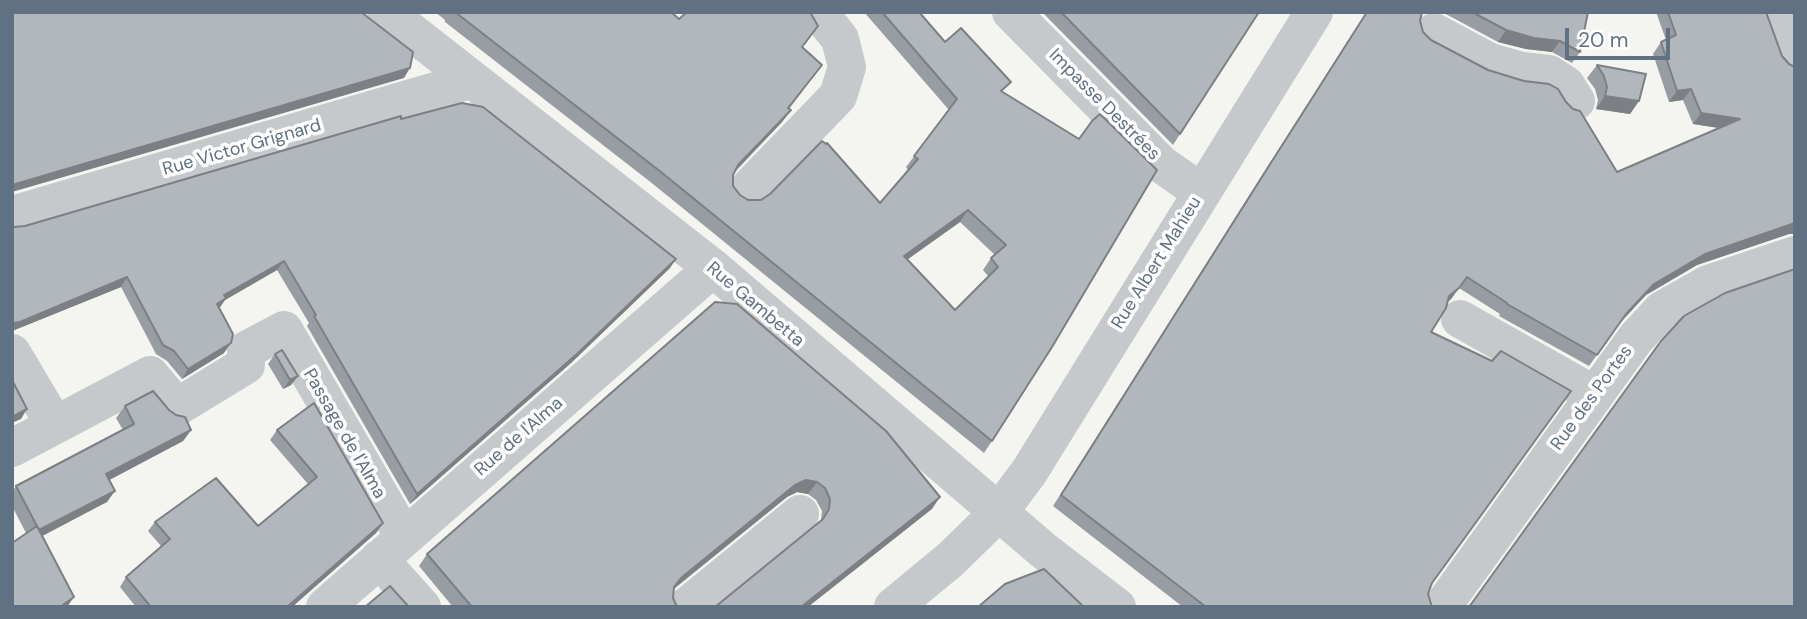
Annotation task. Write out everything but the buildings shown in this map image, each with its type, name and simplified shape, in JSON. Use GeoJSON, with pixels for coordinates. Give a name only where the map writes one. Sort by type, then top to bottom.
{"type":"FeatureCollection","features":[{"type":"Feature","properties":{"kind":"street","name":"Rue Gambetta"},"geometry":{"type":"LineString","coordinates":[[386,12],[471,79],[706,251],[999,512],[1117,607]]}},
{"type":"Feature","properties":{"kind":"street"},"geometry":{"type":"LineString","coordinates":[[437,12],[439,54]]}},
{"type":"Feature","properties":{"kind":"street","name":"Impasse Destrées"},"geometry":{"type":"LineString","coordinates":[[1011,12],[1161,164],[1201,192]]}},
{"type":"Feature","properties":{"kind":"street","name":"Rue Albert Mahieu"},"geometry":{"type":"LineString","coordinates":[[893,607],[951,559],[999,512],[1028,472],[1314,12]]}},
{"type":"Feature","properties":{"kind":"street"},"geometry":{"type":"LineString","coordinates":[[1777,12],[1795,59]]}},
{"type":"Feature","properties":{"kind":"street"},"geometry":{"type":"LineString","coordinates":[[746,191],[838,96],[847,67],[830,26]]}},
{"type":"Feature","properties":{"kind":"street"},"geometry":{"type":"LineString","coordinates":[[1434,32],[1490,62],[1521,71],[1549,74],[1566,85],[1576,101]]}},
{"type":"Feature","properties":{"kind":"street","name":"Rue Victor Grignard"},"geometry":{"type":"LineString","coordinates":[[12,215],[471,79]]}},
{"type":"Feature","properties":{"kind":"street","name":"Rue de l'Alma"},"geometry":{"type":"LineString","coordinates":[[325,607],[392,548],[706,251]]}},
{"type":"Feature","properties":{"kind":"street","name":"Rue des Portes"},"geometry":{"type":"LineString","coordinates":[[1442,607],[1636,338],[1662,310],[1708,284],[1795,255]]}},
{"type":"Feature","properties":{"kind":"street"},"geometry":{"type":"LineString","coordinates":[[1460,319],[1595,395]]}},
{"type":"Feature","properties":{"kind":"street","name":"Passage de l'Alma"},"geometry":{"type":"LineString","coordinates":[[54,424],[150,375],[177,407],[246,365],[246,350],[284,330],[422,607]]}},
{"type":"Feature","properties":{"kind":"street"},"geometry":{"type":"LineString","coordinates":[[12,353],[54,424],[12,448]]}},
{"type":"Feature","properties":{"kind":"street"},"geometry":{"type":"LineString","coordinates":[[686,607],[800,514]]}}]}
